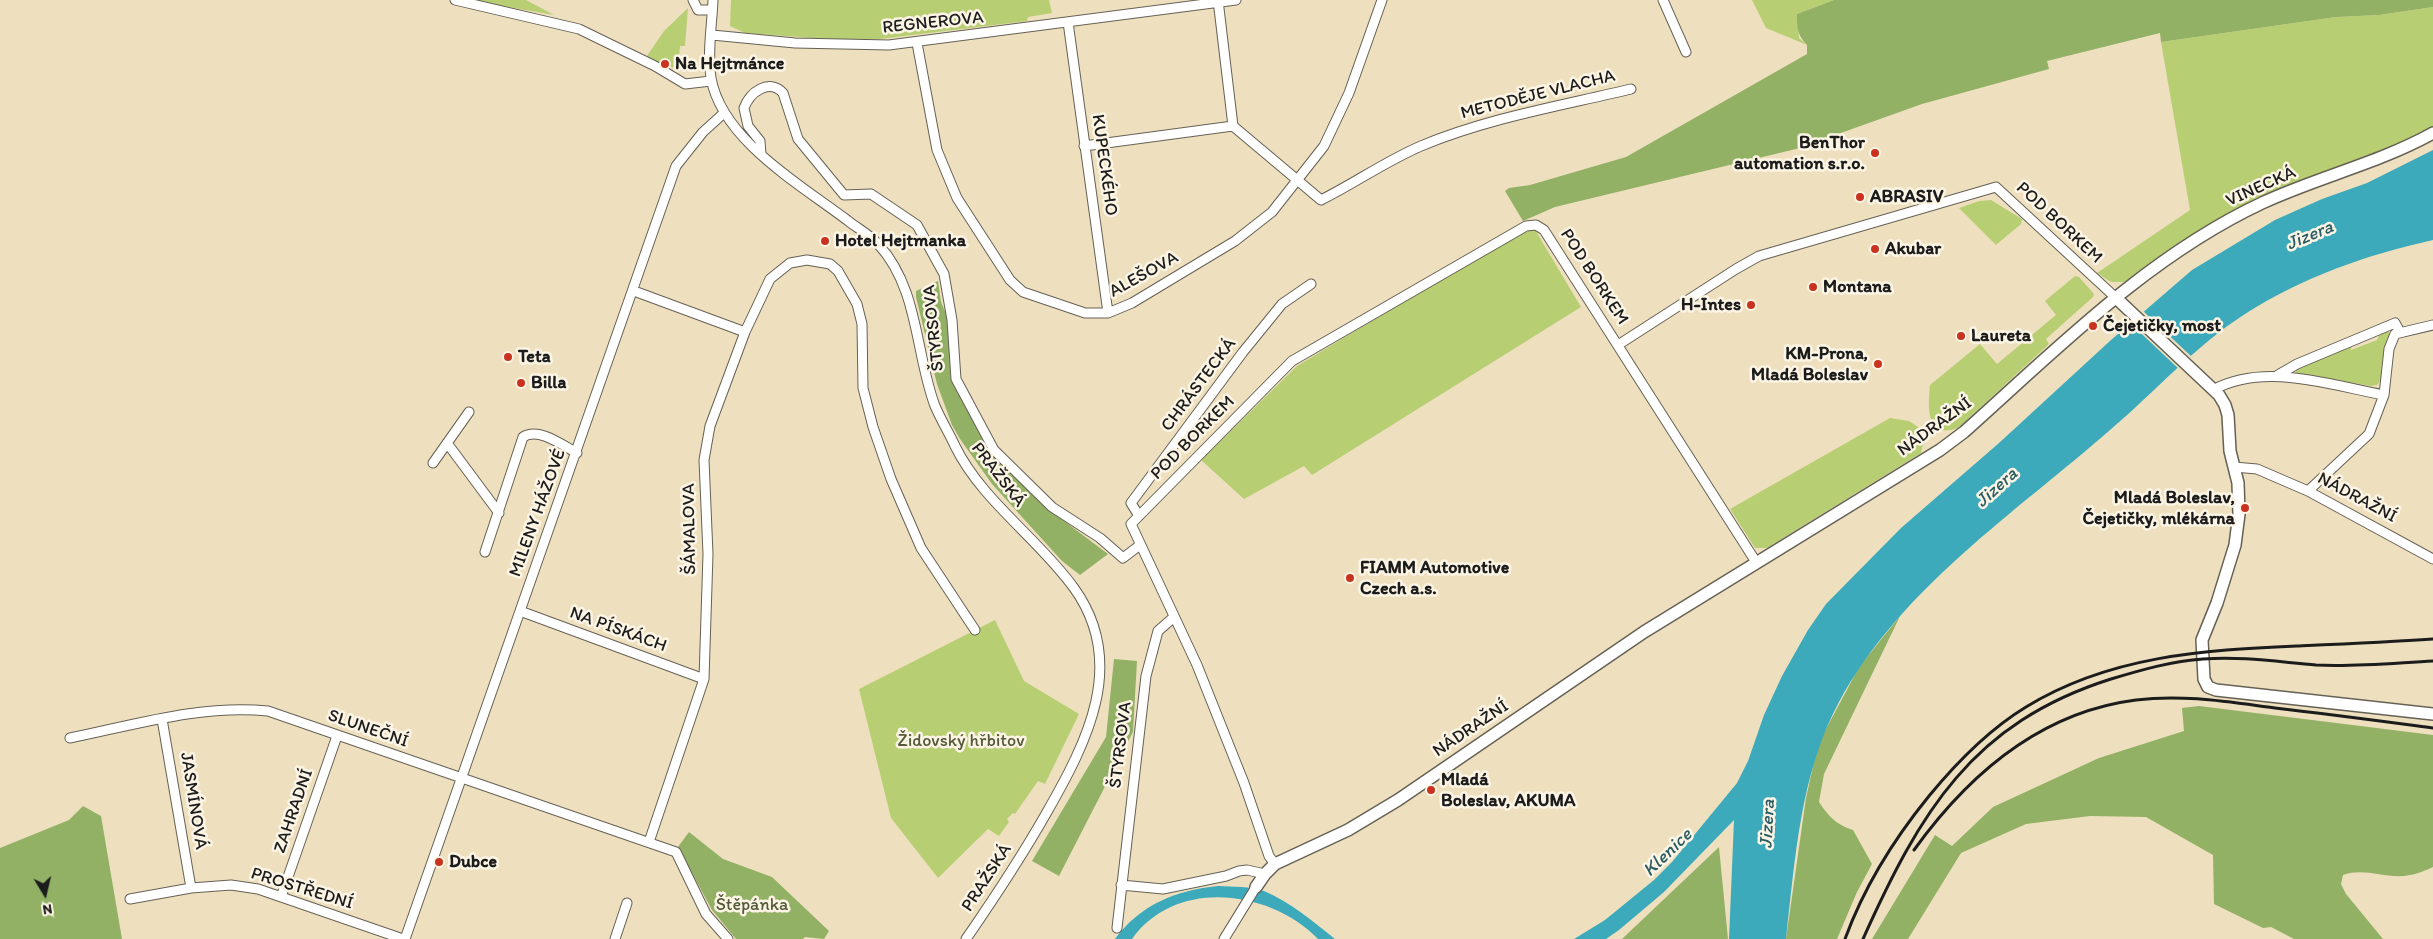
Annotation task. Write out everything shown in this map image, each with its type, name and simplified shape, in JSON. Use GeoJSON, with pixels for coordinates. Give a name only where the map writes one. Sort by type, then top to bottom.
{"type":"FeatureCollection","features":[{"type":"Feature","properties":{"kind":"street"},"geometry":{"type":"LineString","coordinates":[[455,0],[579,30],[655,66],[685,84],[712,81]]}},
{"type":"Feature","properties":{"kind":"street"},"geometry":{"type":"LineString","coordinates":[[692,0],[698,10],[712,10]]}},
{"type":"Feature","properties":{"kind":"street","name":"PRAŽSKÁ"},"geometry":{"type":"LineString","coordinates":[[713,0],[710,62],[712,81],[724,113],[740,134],[761,154],[878,244],[903,279],[935,406],[961,458],[999,505],[1073,586],[1086,606],[1094,627],[1099,651],[1100,675],[1098,697],[1091,726],[1077,759],[1014,870],[966,939]]}},
{"type":"Feature","properties":{"kind":"street","name":"REGNEROVA"},"geometry":{"type":"LineString","coordinates":[[712,35],[795,43],[889,46],[1217,1],[1236,0]]}},
{"type":"Feature","properties":{"kind":"street","name":"ALEŠOVA"},"geometry":{"type":"LineString","coordinates":[[917,43],[937,150],[957,198],[1010,280],[1023,292],[1085,313],[1108,313],[1132,303],[1235,240],[1272,212],[1324,146],[1350,93],[1382,0]]}},
{"type":"Feature","properties":{"kind":"street"},"geometry":{"type":"LineString","coordinates":[[1663,0],[1686,52]]}},
{"type":"Feature","properties":{"kind":"street"},"geometry":{"type":"LineString","coordinates":[[1217,1],[1233,126],[1298,180]]}},
{"type":"Feature","properties":{"kind":"street","name":"KUPECKÉHO"},"geometry":{"type":"LineString","coordinates":[[1068,22],[1108,313]]}},
{"type":"Feature","properties":{"kind":"street","name":"ŠTYRSOVA"},"geometry":{"type":"LineString","coordinates":[[761,154],[760,141],[748,126],[744,108],[753,93],[771,86],[783,93],[798,139],[844,195],[871,194],[916,225],[944,274],[952,320],[956,379],[994,450],[1052,507],[1100,538],[1123,558],[1140,545]]}},
{"type":"Feature","properties":{"kind":"street","name":"METODĚJE VLACHA"},"geometry":{"type":"LineString","coordinates":[[1298,180],[1320,200],[1396,157],[1464,130],[1506,117],[1630,89]]}},
{"type":"Feature","properties":{"kind":"street","name":"MILENY HÁŽOVÉ"},"geometry":{"type":"LineString","coordinates":[[404,939],[463,779],[676,166],[703,132],[724,113]]}},
{"type":"Feature","properties":{"kind":"street"},"geometry":{"type":"LineString","coordinates":[[1084,146],[1233,126]]}},
{"type":"Feature","properties":{"kind":"street","name":"VINECKÁ"},"geometry":{"type":"LineString","coordinates":[[2115,296],[2175,254],[2262,203],[2387,155],[2433,133]]}},
{"type":"Feature","properties":{"kind":"street","name":"POD BORKEM"},"geometry":{"type":"LineString","coordinates":[[1140,545],[1131,524],[1292,361],[1526,226],[1536,225],[1544,230],[1618,346],[1759,256],[1996,187],[2115,296]]}},
{"type":"Feature","properties":{"kind":"street","name":"ŠÁMALOVA"},"geometry":{"type":"LineString","coordinates":[[648,842],[704,679],[708,554],[704,460],[710,426],[745,332],[770,279],[790,263],[807,260],[830,264],[838,271],[857,304],[862,324],[863,388],[873,427],[891,478],[921,548],[975,630]]}},
{"type":"Feature","properties":{"kind":"street","name":"CHRÁSTECKÁ"},"geometry":{"type":"LineString","coordinates":[[1139,516],[1132,503],[1168,453],[1282,304],[1310,284]]}},
{"type":"Feature","properties":{"kind":"street"},"geometry":{"type":"LineString","coordinates":[[634,291],[745,332]]}},
{"type":"Feature","properties":{"kind":"street"},"geometry":{"type":"LineString","coordinates":[[2115,296],[2214,390],[2223,400],[2227,410],[2230,451],[2238,484],[2239,500],[2235,545],[2218,600],[2202,640],[2204,679],[2208,687],[2216,690],[2433,714]]}},
{"type":"Feature","properties":{"kind":"street","name":"NÁDRAŽNÍ"},"geometry":{"type":"LineString","coordinates":[[1224,939],[1256,887],[1275,864],[1348,830],[1398,800],[1644,632],[1940,450],[1964,432],[2115,296]]}},
{"type":"Feature","properties":{"kind":"street"},"geometry":{"type":"LineString","coordinates":[[2278,375],[2297,364],[2396,323],[2400,332]]}},
{"type":"Feature","properties":{"kind":"street"},"geometry":{"type":"LineString","coordinates":[[2308,491],[2369,434],[2384,395],[2391,343],[2395,334],[2433,325]]}},
{"type":"Feature","properties":{"kind":"street"},"geometry":{"type":"LineString","coordinates":[[1618,346],[1756,562]]}},
{"type":"Feature","properties":{"kind":"street"},"geometry":{"type":"LineString","coordinates":[[2214,390],[2234,380],[2278,375],[2384,395]]}},
{"type":"Feature","properties":{"kind":"street"},"geometry":{"type":"LineString","coordinates":[[433,463],[469,412]]}},
{"type":"Feature","properties":{"kind":"street"},"geometry":{"type":"LineString","coordinates":[[485,552],[523,437],[529,433],[538,433],[577,453]]}},
{"type":"Feature","properties":{"kind":"street"},"geometry":{"type":"LineString","coordinates":[[447,443],[499,513]]}},
{"type":"Feature","properties":{"kind":"street","name":"NÁDRAŽNÍ"},"geometry":{"type":"LineString","coordinates":[[2234,467],[2257,469],[2308,491],[2433,558]]}},
{"type":"Feature","properties":{"kind":"street"},"geometry":{"type":"LineString","coordinates":[[1140,545],[1197,665],[1244,783],[1269,856],[1275,864]]}},
{"type":"Feature","properties":{"kind":"street","name":"NA PÍSKÁCH"},"geometry":{"type":"LineString","coordinates":[[520,611],[704,679]]}},
{"type":"Feature","properties":{"kind":"street","name":"ŠTYRSOVA"},"geometry":{"type":"LineString","coordinates":[[1116,928],[1146,676],[1158,631],[1174,617]]}},
{"type":"Feature","properties":{"kind":"street","name":"SLUNEČNÍ"},"geometry":{"type":"LineString","coordinates":[[70,738],[162,719],[240,708],[268,711],[676,852],[706,914],[728,939]]}},
{"type":"Feature","properties":{"kind":"street","name":"JASMÍNOVÁ"},"geometry":{"type":"LineString","coordinates":[[162,719],[190,888]]}},
{"type":"Feature","properties":{"kind":"street","name":"ZAHRADNÍ"},"geometry":{"type":"LineString","coordinates":[[281,897],[337,736]]}},
{"type":"Feature","properties":{"kind":"street"},"geometry":{"type":"LineString","coordinates":[[1122,885],[1162,889],[1226,876],[1240,871],[1247,870],[1265,874]]}},
{"type":"Feature","properties":{"kind":"street","name":"PROSTŘEDNÍ"},"geometry":{"type":"LineString","coordinates":[[130,899],[190,888],[231,885],[258,889],[404,939]]}},
{"type":"Feature","properties":{"kind":"street"},"geometry":{"type":"LineString","coordinates":[[615,939],[627,903]]}},
{"type":"Feature","properties":{"kind":"green space"},"geometry":{"type":"Polygon","coordinates":[[[468,0],[526,0],[554,15],[468,0]]]}},
{"type":"Feature","properties":{"kind":"green space"},"geometry":{"type":"Polygon","coordinates":[[[731,0],[1049,0],[1052,13],[1028,17],[1027,21],[880,39],[828,39],[745,33],[730,26],[731,0]]]}},
{"type":"Feature","properties":{"kind":"green space"},"geometry":{"type":"Polygon","coordinates":[[[1752,0],[1834,0],[1797,14],[1799,38],[1807,45],[1766,28],[1752,0]]]}},
{"type":"Feature","properties":{"kind":"green space"},"geometry":{"type":"Polygon","coordinates":[[[1834,0],[2433,0],[2433,7],[2379,15],[2336,17],[2161,42],[2160,33],[2047,61],[2049,69],[1922,104],[1796,149],[1555,207],[1523,221],[1505,191],[1509,188],[1530,185],[1626,157],[1807,54],[1807,45],[1798,31],[1797,14],[1834,0]]]}},
{"type":"Feature","properties":{"kind":"green space"},"geometry":{"type":"Polygon","coordinates":[[[2433,7],[2433,126],[2395,145],[2256,198],[2187,240],[2124,282],[2111,282],[2097,273],[2190,210],[2161,42],[2336,17],[2379,15],[2433,7]]]}},
{"type":"Feature","properties":{"kind":"green space"},"geometry":{"type":"Polygon","coordinates":[[[688,8],[685,46],[680,46],[679,59],[673,68],[664,62],[661,65],[647,56],[664,31],[688,8]]]}},
{"type":"Feature","properties":{"kind":"green space"},"geometry":{"type":"Polygon","coordinates":[[[1991,200],[2022,219],[2021,224],[1996,245],[1959,208],[1979,201],[1991,200]]]}},
{"type":"Feature","properties":{"kind":"green space"},"geometry":{"type":"Polygon","coordinates":[[[1534,228],[1581,307],[1312,475],[1304,466],[1244,499],[1201,460],[1297,366],[1473,260],[1534,228]]]}},
{"type":"Feature","properties":{"kind":"green space"},"geometry":{"type":"Polygon","coordinates":[[[2075,276],[2079,277],[2094,294],[2093,297],[2046,339],[2049,344],[1958,428],[1939,429],[1934,425],[1929,411],[1930,385],[1980,344],[1997,364],[2056,315],[2045,301],[2075,276]]]}},
{"type":"Feature","properties":{"kind":"green space"},"geometry":{"type":"Polygon","coordinates":[[[938,281],[941,302],[947,316],[951,380],[991,452],[1044,506],[1108,554],[1080,575],[1062,561],[992,484],[952,425],[937,384],[916,297],[916,291],[938,281]]]}},
{"type":"Feature","properties":{"kind":"green space"},"geometry":{"type":"Polygon","coordinates":[[[2386,330],[2390,334],[2386,347],[2384,369],[2377,385],[2371,386],[2296,373],[2296,369],[2352,344],[2351,350],[2377,340],[2381,331],[2386,330]]]}},
{"type":"Feature","properties":{"kind":"green space"},"geometry":{"type":"Polygon","coordinates":[[[1890,418],[1909,421],[1921,429],[1924,440],[1921,453],[1767,548],[1755,548],[1730,509],[1890,418]]]}},
{"type":"Feature","properties":{"kind":"green space"},"geometry":{"type":"Polygon","coordinates":[[[1900,616],[1824,774],[1819,802],[1833,819],[1853,830],[1872,864],[1857,892],[1837,939],[1786,939],[1806,798],[1818,744],[1859,667],[1900,616]]]}},
{"type":"Feature","properties":{"kind":"green space","name":"Židovský hřbitov"},"geometry":{"type":"Polygon","coordinates":[[[995,620],[1024,681],[1079,714],[1045,784],[1038,781],[1015,814],[1013,813],[1007,819],[1009,822],[999,836],[988,829],[938,878],[891,818],[859,689],[995,620]]]}},
{"type":"Feature","properties":{"kind":"green space"},"geometry":{"type":"Polygon","coordinates":[[[1114,659],[1137,661],[1133,732],[1059,876],[1032,861],[1106,737],[1114,659]]]}},
{"type":"Feature","properties":{"kind":"green space"},"geometry":{"type":"Polygon","coordinates":[[[2199,706],[2433,735],[2433,867],[2416,874],[2402,876],[2360,872],[2343,875],[2341,884],[2346,894],[2383,939],[2294,939],[2271,927],[2263,928],[2214,904],[2213,855],[2146,817],[2090,816],[2026,824],[1961,853],[1908,939],[1872,939],[1935,835],[1952,846],[1993,807],[2099,758],[2184,731],[2182,708],[2199,706]]]}},
{"type":"Feature","properties":{"kind":"green space"},"geometry":{"type":"Polygon","coordinates":[[[83,806],[101,816],[122,939],[0,939],[0,848],[69,820],[83,806]]]}},
{"type":"Feature","properties":{"kind":"green space","name":"Štěpánka"},"geometry":{"type":"Polygon","coordinates":[[[689,832],[723,859],[772,877],[829,931],[824,939],[805,937],[803,939],[736,939],[712,910],[678,847],[689,832]]]}},
{"type":"Feature","properties":{"kind":"green space"},"geometry":{"type":"Polygon","coordinates":[[[1719,847],[1728,939],[1622,939],[1719,847]]]}},
{"type":"Feature","properties":{"kind":"water","name":"Jizera"},"geometry":{"type":"Polygon","coordinates":[[[2433,150],[2433,240],[2359,260],[2312,278],[2245,314],[2209,340],[2110,430],[1962,555],[1927,588],[1894,624],[1864,661],[1839,702],[1816,758],[1807,788],[1796,848],[1786,939],[1729,939],[1734,820],[1664,892],[1619,930],[1606,939],[1574,939],[1605,920],[1654,880],[1672,862],[1737,783],[1748,761],[1764,715],[1782,676],[1808,630],[1826,604],[1901,528],[2192,270],[2275,220],[2322,199],[2367,183],[2433,150]]]}},
{"type":"Feature","properties":{"kind":"water"},"geometry":{"type":"Polygon","coordinates":[[[1218,886],[1247,887],[1264,891],[1310,919],[1335,939],[1318,939],[1298,922],[1275,910],[1250,901],[1224,897],[1198,899],[1173,906],[1151,919],[1132,939],[1115,939],[1136,917],[1160,901],[1188,891],[1218,886]]]}},
{"type":"Feature","properties":{"kind":"pier"},"geometry":{"type":"Polygon","coordinates":[[[2141,309],[2193,358],[2180,370],[2128,321],[2141,309]]]}},
{"type":"Feature","properties":{"kind":"railway"},"geometry":{"type":"LineString","coordinates":[[1845,939],[1861,901],[1881,864],[1916,812],[1940,783],[1986,736],[2026,707],[2058,690],[2123,666],[2192,654],[2227,650],[2433,639]]}},
{"type":"Feature","properties":{"kind":"railway"},"geometry":{"type":"LineString","coordinates":[[1863,939],[1906,851],[1930,813],[1956,778],[1986,747],[2022,720],[2063,698],[2111,679],[2157,666],[2191,660],[2217,658],[2246,659],[2316,665],[2433,661]]}},
{"type":"Feature","properties":{"kind":"railway"},"geometry":{"type":"LineString","coordinates":[[1914,850],[1958,797],[2010,751],[2038,733],[2069,718],[2101,707],[2154,698],[2189,698],[2433,728]]}},
{"type":"Feature","properties":{"kind":"place","name":"Na Hejtmánce"},"geometry":{"type":"Point","coordinates":[665,64]}},
{"type":"Feature","properties":{"kind":"place","name":"BenThor automation s.r.o."},"geometry":{"type":"Point","coordinates":[1875,153]}},
{"type":"Feature","properties":{"kind":"place","name":"ABRASIV"},"geometry":{"type":"Point","coordinates":[1860,197]}},
{"type":"Feature","properties":{"kind":"place","name":"Hotel Hejtmanka"},"geometry":{"type":"Point","coordinates":[825,241]}},
{"type":"Feature","properties":{"kind":"place","name":"Akubar"},"geometry":{"type":"Point","coordinates":[1875,249]}},
{"type":"Feature","properties":{"kind":"place","name":"Montana"},"geometry":{"type":"Point","coordinates":[1813,287]}},
{"type":"Feature","properties":{"kind":"place","name":"H-Intes"},"geometry":{"type":"Point","coordinates":[1751,305]}},
{"type":"Feature","properties":{"kind":"place","name":"Čejetičky, most"},"geometry":{"type":"Point","coordinates":[2093,326]}},
{"type":"Feature","properties":{"kind":"place","name":"Laureta"},"geometry":{"type":"Point","coordinates":[1961,336]}},
{"type":"Feature","properties":{"kind":"place","name":"Teta"},"geometry":{"type":"Point","coordinates":[508,357]}},
{"type":"Feature","properties":{"kind":"place","name":"KM-Prona, Mladá Boleslav"},"geometry":{"type":"Point","coordinates":[1878,364]}},
{"type":"Feature","properties":{"kind":"place","name":"Billa"},"geometry":{"type":"Point","coordinates":[521,383]}},
{"type":"Feature","properties":{"kind":"place","name":"Mladá Boleslav, Čejetičky, mlékárna"},"geometry":{"type":"Point","coordinates":[2245,508]}},
{"type":"Feature","properties":{"kind":"place","name":"FIAMM Automotive Czech a.s."},"geometry":{"type":"Point","coordinates":[1350,578]}},
{"type":"Feature","properties":{"kind":"place","name":"Mladá Boleslav, AKUMA"},"geometry":{"type":"Point","coordinates":[1431,790]}},
{"type":"Feature","properties":{"kind":"place","name":"Dubce"},"geometry":{"type":"Point","coordinates":[439,862]}},
{"type":"Feature","properties":{"kind":"water label","name":"Klenice"},"geometry":{"type":"Point","coordinates":[1668,853]}}]}
